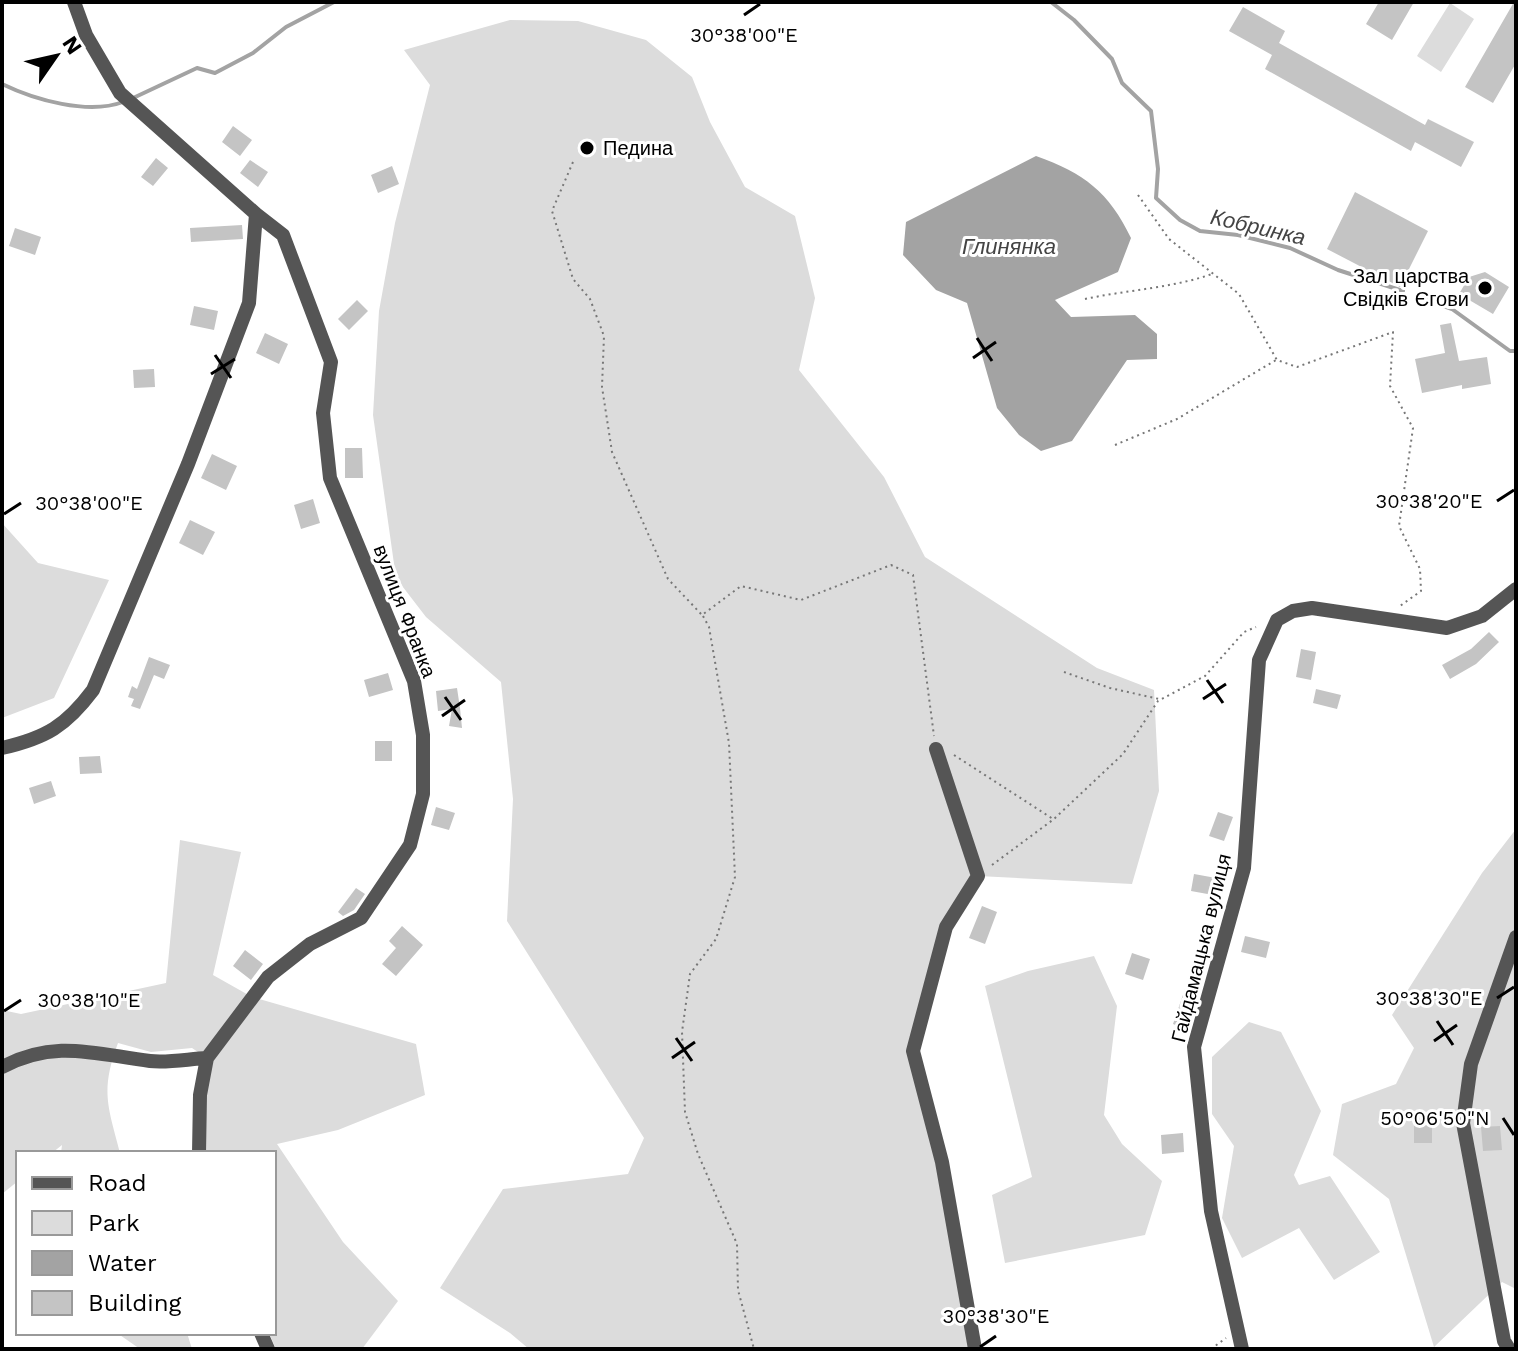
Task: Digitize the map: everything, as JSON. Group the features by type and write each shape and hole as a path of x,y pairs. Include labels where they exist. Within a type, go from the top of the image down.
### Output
{"street":[{"name":"вулиця Франка","path":"74,2 86,35 120,93 283,235 331,362 323,413 330,478 414,681 423,735 423,794 410,845 361,918 310,944 268,977 207,1058 200,1095 199,1151"},
{"path":"2,748 36,741 72,718 93,690 188,464 249,303 256,214"},
{"path":"1277,620 1293,611 1312,608 1447,628 1482,616 1516,589"},
{"name":"Гайдамацька вулиця","path":"1242,1349 1211,1211 1194,1047 1244,868 1259,660 1277,620"},
{"path":"936,749 978,876 946,927 913,1051 942,1162 975,1349"},
{"path":"1509,1349 1504,1341 1463,1123 1471,1064 1516,937"},
{"path":"2,1067 19,1058 60,1048 153,1061 207,1058"}],"path":[{"path":"573,162 552,211 573,279 590,299 604,336 602,387 612,452 668,579 702,615 709,627 729,743 735,877 716,939 690,974 682,1032 685,1112 698,1154 737,1244 738,1290 754,1349"},
{"path":"1138,195 1169,239 1239,294 1277,360 1297,367 1393,332 1390,386 1413,428 1399,526 1420,569 1421,591 1387,617"},
{"path":"1085,299 1144,286 1183,284 1213,274"},
{"path":"1115,445 1177,419 1277,360"},
{"path":"702,615 741,586 801,600 891,565 913,575 936,749"},
{"path":"978,876 1054,819 1123,754 1160,699 1205,676 1244,632 1277,620"},
{"path":"1064,672 1110,688 1160,699"},
{"path":"953,754 1054,819"},
{"path":"1211,1349 1237,1330"}],"green space":[{"path":"1450,3 1474,19 1441,72 1417,56"},
{"path":"510,20 578,21 646,40 692,77 710,122 745,187 795,216 815,298 799,370 884,477 925,557 1097,668 1154,690 1159,791 1132,884 978,876 946,927 913,1051 975,1349 529,1349 510,1333 440,1288 503,1189 628,1174 644,1138 507,921 513,799 501,682 426,617 396,578 373,415 379,311 395,223 430,85 404,50"},
{"path":"2,523 38,563 109,580 54,698 2,718"},
{"path":"1516,829 1516,1289 1502,1282 1434,1347 1389,1199 1333,1155 1342,1104 1396,1084 1414,1048 1392,1015 1482,873"},
{"path":"180,840 241,852 213,975 252,997 416,1044 425,1095 338,1130 277,1144 343,1242 398,1301 362,1349 276,1349 270,1335 276,1335 276,1151 206,1151 200,1126 207,1058 192,1048 151,1052 118,1043 109,1074 108,1098 119,1151 61,1151 62,1145 54,1151 16,1151 16,1183 2,1194 2,1010 21,1014 166,983"},
{"path":"1094,956 1117,1006 1104,1115 1122,1144 1162,1181 1145,1235 1005,1263 992,1195 1032,1177 985,986 1028,971"},
{"path":"1249,1022 1281,1032 1321,1111 1294,1175 1299,1185 1330,1176 1380,1252 1334,1280 1299,1228 1242,1258 1222,1218 1234,1146 1212,1114 1212,1057"},
{"path":"120,1335 188,1335 192,1349 140,1349"}],"water":[{"name":"Глинянка","path":"1036,156 1068,170 1093,186 1114,208 1131,238 1118,272 1055,300 1071,317 1135,315 1157,334 1157,359 1127,360 1072,441 1041,451 1019,435 997,408 967,303 936,290 903,255 906,222"}],"building":[{"path":"1379,2 1414,2 1392,40 1366,24"},
{"path":"1514,2 1516,63 1493,103 1465,87"},
{"path":"1243,7 1285,31 1279,43 1425,125 1428,119 1474,142 1461,167 1415,142 1411,151 1265,69 1272,55 1229,31"},
{"path":"233,126 252,140 240,156 222,142"},
{"path":"156,158 168,168 153,186 141,177"},
{"path":"250,160 268,172 258,187 240,173"},
{"path":"392,166 399,184 378,193 371,175"},
{"path":"1355,192 1428,231 1400,287 1327,249"},
{"path":"242,225 243,239 191,242 190,228"},
{"path":"15,228 41,237 35,255 9,246"},
{"name":"Зал царства Свідків Єгови","path":"1485,272 1509,287 1493,314 1459,294 1469,277"},
{"path":"357,300 368,311 349,330 338,319"},
{"path":"194,306 218,311 214,330 190,325"},
{"path":"1451,323 1459,361 1487,357 1491,384 1462,389 1462,385 1422,393 1415,359 1445,353 1440,325"},
{"path":"265,333 288,344 279,364 256,353"},
{"path":"154,369 155,387 134,388 133,370"},
{"path":"345,448 362,448 363,478 345,478"},
{"path":"212,454 237,466 226,490 201,478"},
{"path":"313,499 320,523 301,529 294,505"},
{"path":"190,520 215,532 203,555 179,543"},
{"path":"1489,632 1499,642 1476,664 1450,679 1442,665 1471,649"},
{"path":"1301,649 1316,652 1311,680 1296,677"},
{"path":"149,657 170,665 164,679 154,675 140,709 131,706 134,699 128,697 132,686 137,689"},
{"path":"388,673 393,690 369,697 364,680"},
{"path":"457,688 462,728 449,726 452,709 438,711 436,691"},
{"path":"1316,689 1341,695 1337,709 1313,703"},
{"path":"375,741 392,741 392,761 375,761"},
{"path":"100,756 102,773 80,774 79,757"},
{"path":"51,781 56,796 34,804 29,788"},
{"path":"436,807 455,813 449,830 431,825"},
{"path":"1218,812 1233,817 1224,841 1209,836"},
{"path":"1194,874 1216,878 1213,895 1191,891"},
{"path":"356,888 365,894 354,910 343,916 338,912"},
{"path":"982,906 997,912 985,944 969,938"},
{"path":"402,926 423,945 396,976 382,964 396,948 389,941"},
{"path":"1245,936 1270,942 1266,958 1241,952"},
{"path":"245,950 263,964 251,980 233,966"},
{"path":"1132,953 1150,959 1143,980 1125,974"},
{"path":"1185,989 1198,994 1188,1030 1173,1024"},
{"path":"1414,1121 1432,1121 1432,1143 1414,1143"},
{"path":"1500,1126 1502,1150 1483,1151 1481,1127"},
{"path":"1183,1133 1184,1152 1162,1154 1161,1135"}],"waterway":[{"name":"Кобринка","path":"131,99 197,68 215,73 253,53 286,27 334,2"},
{"name":"Кобринка","path":"1051,2 1074,20 1112,59 1122,83 1151,111 1158,169 1156,198 1180,220 1200,231 1238,235 1290,248 1338,270 1403,291"},
{"name":"Кобринка","path":"2,84 62,104 94,107 123,102"},
{"name":"Кобринка","path":"1424,299 1452,309 1510,351 1516,351"}],"place":[{"name":"Педина","path":"587,148"},
{"name":"Зал царства Свідків Єгови","path":"1485,288"}]}
